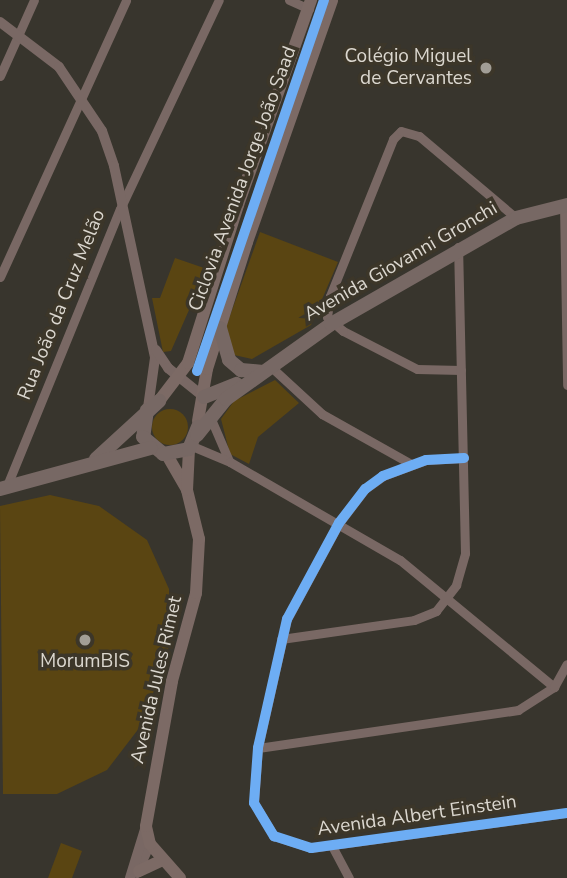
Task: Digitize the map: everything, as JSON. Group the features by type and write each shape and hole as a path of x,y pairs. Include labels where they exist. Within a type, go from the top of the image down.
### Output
{"main road":[{"name":"Avenida Jules Rimet","path":"187,490 206,374 247,242 332,0"},
{"path":"89,465 151,406 182,372 310,5"},
{"name":"Avenida Giovanni Gronchi","path":"197,434 226,399 331,324 458,247 516,218 565,205"},
{"path":"229,233 243,232 247,242"},
{"path":"220,328 229,360 241,370 267,369"},
{"name":"Avenida Giovanni Gronchi","path":"204,397 267,369"},
{"path":"182,372 198,377 206,374"},
{"path":"151,406 142,433 151,448 167,455 197,434"},
{"path":"3,488 151,448"},
{"name":"Avenida Jules Rimet","path":"146,826 172,681 197,593 199,539 187,490 167,455"},
{"path":"146,826 150,844 180,878"},
{"path":"134,876 163,860"}],"street":[{"path":"0,76 34,0"},
{"path":"0,277 126,0"},
{"name":"Rua João da Cruz Melão","path":"3,488 120,209 219,0"},
{"path":"289,0 310,5"},
{"path":"0,22 19,33 58,67 82,98 102,131 114,166 120,209 150,334 155,383 151,406"},
{"path":"461,370 417,369 331,324 327,308 334,285 393,139 401,131 419,136 516,218"},
{"path":"114,166 123,176 136,175"},
{"path":"565,205 567,385"},
{"path":"281,639 414,620 436,611 449,597 465,553 458,247"},
{"path":"150,334 162,360 182,372 204,397"},
{"path":"267,369 330,420 411,464 464,458"},
{"path":"197,434 230,462"},
{"path":"197,434 230,462 400,560 449,597 554,687"},
{"name":"Avenida Albert Einstein","path":"411,464 365,489 339,523 294,601 281,639 258,748 254,803 264,825 292,845 332,846 567,813"},
{"path":"258,748 504,713 533,703 554,687 567,664"},
{"name":"Avenida Jules Rimet","path":"134,876 146,826"},
{"path":"134,876 150,844"},
{"path":"332,846 349,878"}],"shaded area":[{"path":"260,232 338,262 311,325 252,359 234,355 226,327"},
{"path":"175,258 207,269 171,351 163,352 152,298 160,298"},
{"path":"275,380 299,403 258,437 249,464 230,454 221,419 234,401"},
{"path":"170,409 183,414 188,427 183,440 170,445 157,440 152,427 157,414"},
{"name":"MorumBIS","path":"50,495 99,506 147,540 169,589 169,646 143,723 107,770 57,794 3,794 0,506"},
{"path":"61,843 82,851 72,878 48,878"}],"cycle path":[{"name":"Ciclovia Avenida Jorge João Saad","path":"197,371 324,0"},
{"path":"464,458 426,460 383,476 365,489 339,523 287,619 258,748 254,803 274,836 311,848 567,813"}],"place":[{"name":"Colégio Miguel de Cervantes","path":"486,68"},
{"name":"MorumBIS","path":"85,640"}]}
